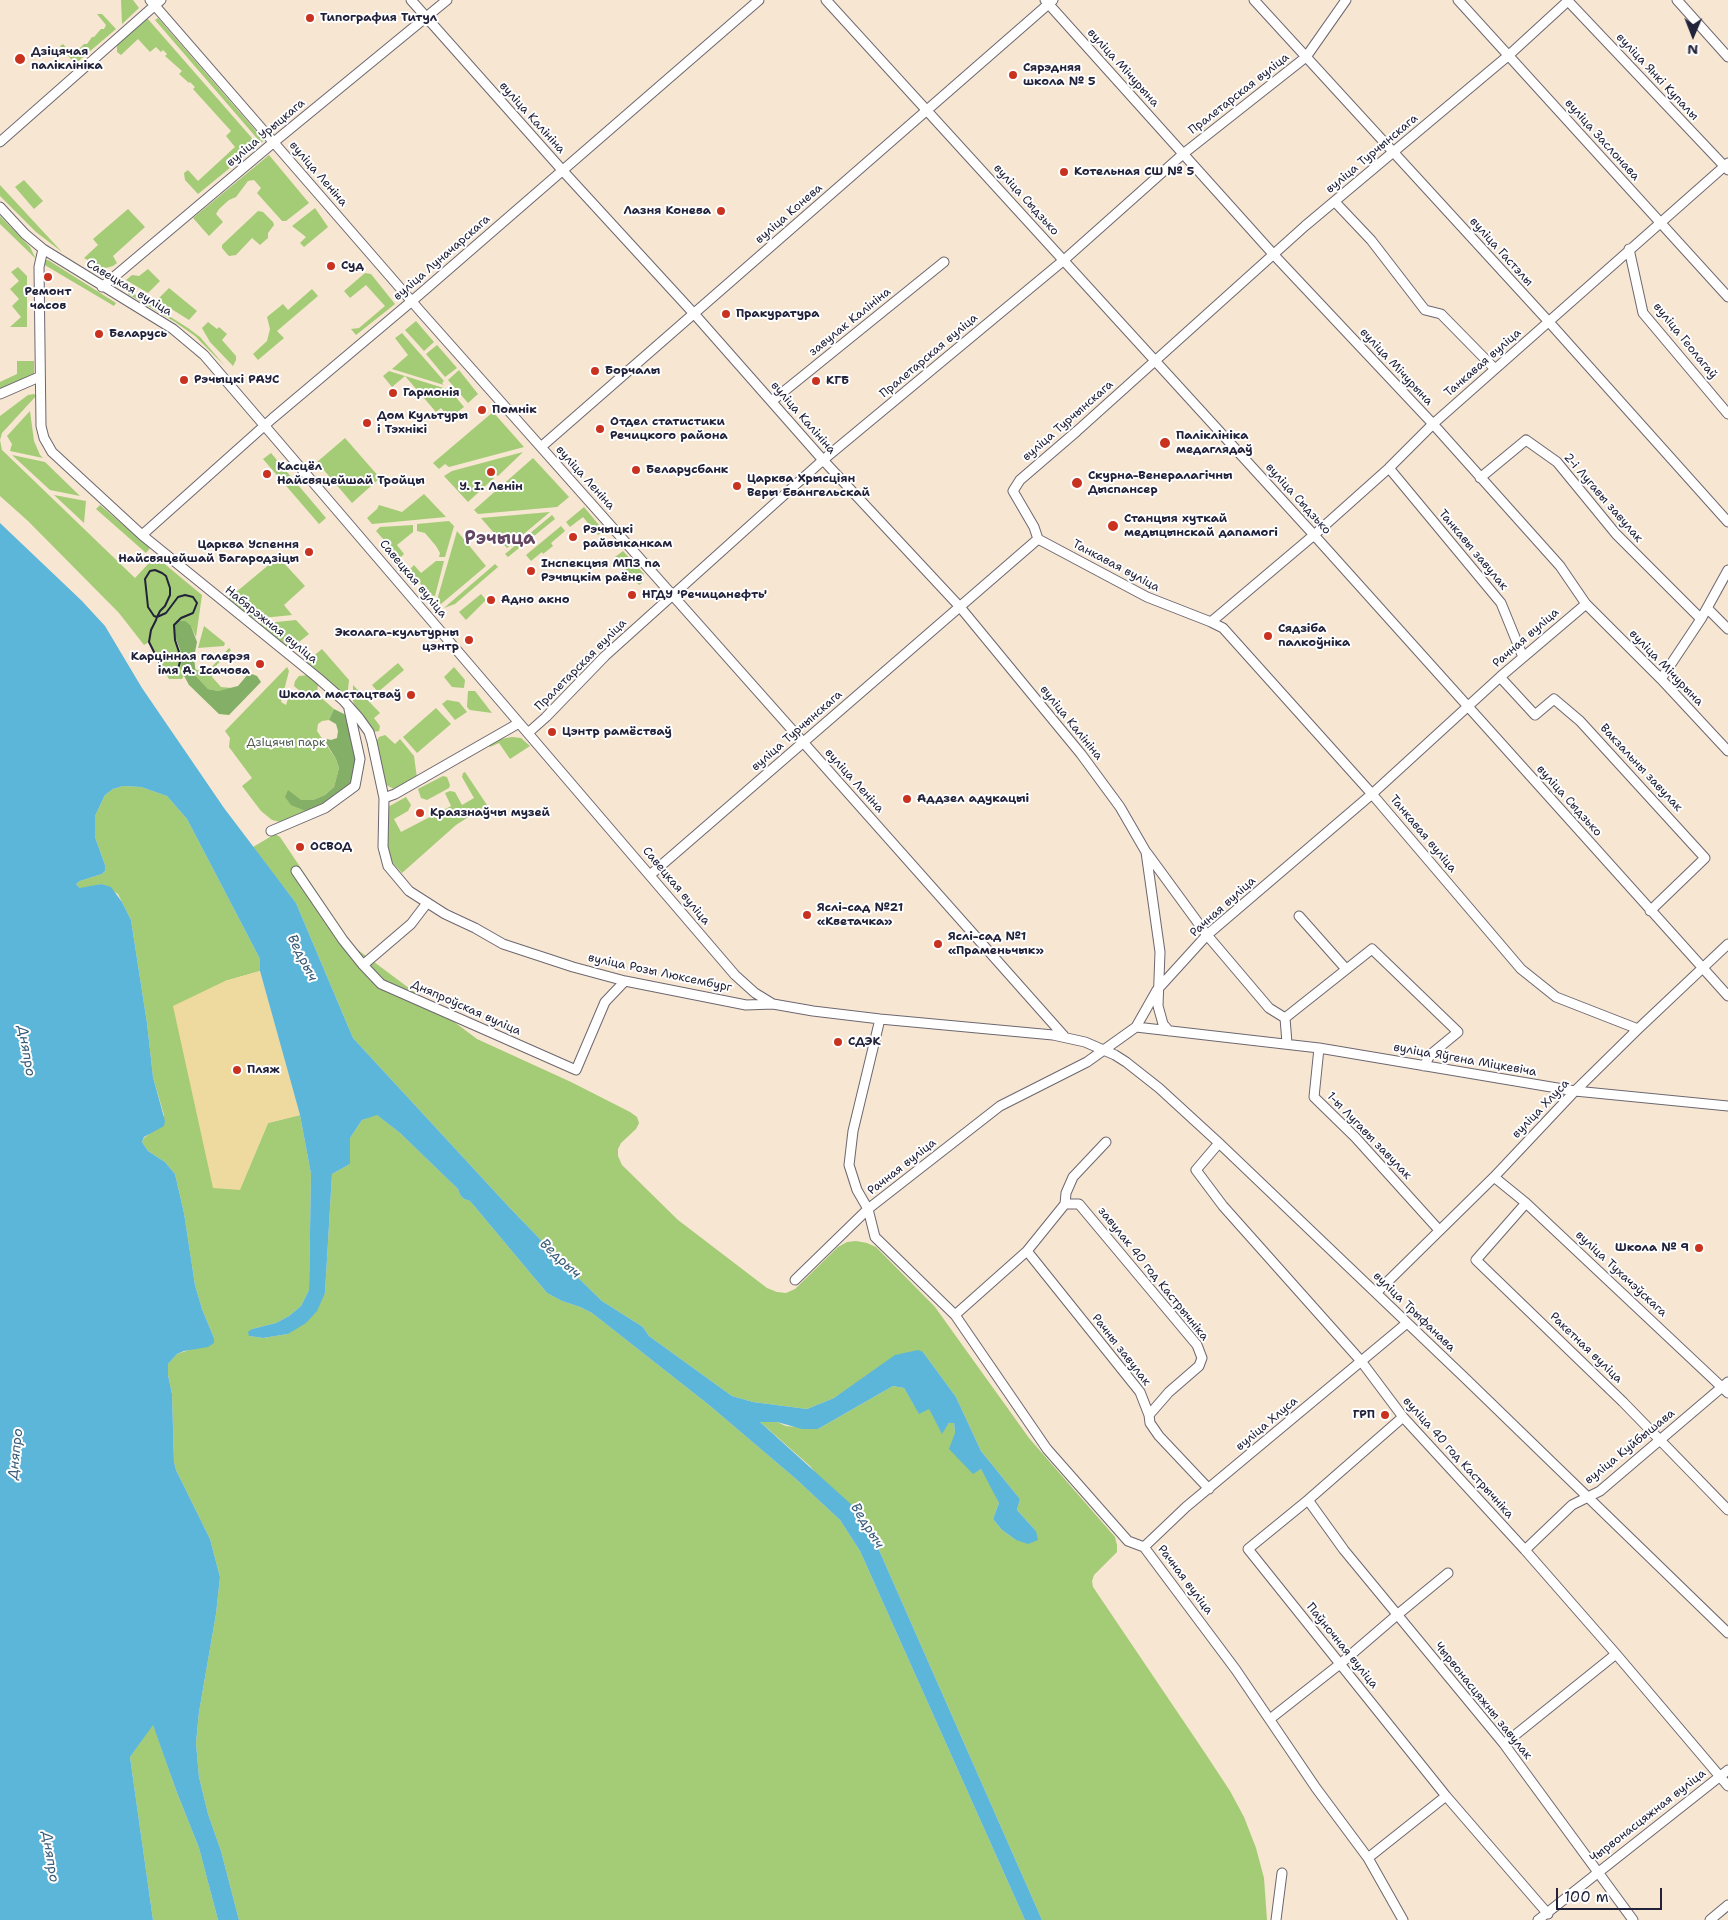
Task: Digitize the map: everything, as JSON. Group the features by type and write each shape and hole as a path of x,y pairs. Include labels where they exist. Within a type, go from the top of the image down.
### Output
{"street":[{"name":"вуліца Калініна","path":"411,0 562,171 694,314 823,460 960,607 1081,754 1120,807 1146,852 1160,952 1157,990"},
{"name":"вуліца Урыцкага","path":"102,287 447,0"},
{"name":"вуліца Луначарскага","path":"142,535 264,426 412,301 760,0"},
{"name":"вуліца Сыдзько","path":"826,0 1314,535 1728,996"},
{"name":"вуліца Гастэлы","path":"1254,0 1549,322 1728,522"},
{"name":"Пралетарская вуліца","path":"528,733 546,718 604,656 823,460 1064,260 1183,154 1306,57 1346,0"},
{"name":"вуліца Заслонава","path":"1458,0 1728,297"},
{"name":"вуліца Турчынскага","path":"650,875 1038,539 1034,527 1013,491 1020,480 1393,151 1509,55 1568,0"},
{"name":"вуліца Янкі Купалы","path":"1568,0 1727,167"},
{"path":"1677,0 1728,57"},
{"name":"вуліца Конева","path":"541,447 1049,1"},
{"name":"вуліца Мічурына","path":"1049,1 1274,255 1433,424 1560,566 1586,604 1661,679 1728,751"},
{"path":"0,142 155,2"},
{"name":"вуліца Леніна","path":"155,2 412,301 1064,1037"},
{"name":"Танкавая вуліца","path":"1211,622 1314,535 1389,468 1433,424 1629,249 1727,167"},
{"path":"1335,202 1371,240 1425,310 1441,314 1495,369"},
{"name":"Савецкая вуліца","path":"0,207 25,234 43,249 172,329 204,354 735,975 755,993 773,1004"},
{"name":"Набярэжная вуліца","path":"43,249 39,267 41,426 44,438 52,452 142,535 318,678 349,707 369,732 372,742 384,798 383,847 388,866 409,891 445,914"},
{"name":"вуліца Геолагаў","path":"1629,249 1643,313 1728,414"},
{"name":"завулак Калініна","path":"772,401 944,262"},
{"path":"0,394 39,377"},
{"name":"2-і Лугавы завулак","path":"1480,478 1526,440 1556,462 1616,534 1701,619"},
{"name":"Танкавы завулак","path":"1389,468 1502,603 1523,657"},
{"name":"Танкавая вуліца","path":"1038,539 1147,597 1223,628 1372,794 1521,969 1556,997 1638,1029"},
{"path":"1661,679 1701,619 1728,570"},
{"name":"Рачная вуліца","path":"795,1280 868,1209 1000,1106 1087,1062 1136,1027 1157,990 1207,935 1372,794 1500,677 1586,604"},
{"path":"1707,608 1728,629"},
{"name":"Вакзальны завулак","path":"1500,677 1535,715 1554,699 1580,721 1705,858 1650,911"},
{"path":"271,831 325,808 355,786 360,759 349,707"},
{"path":"384,798 395,794 519,723"},
{"path":"1146,852 1207,935 1269,1008 1285,1018"},
{"name":"Дняпроўская вуліца","path":"296,870 343,940 381,984 576,1070 605,1002 625,980"},
{"path":"363,965 411,924 427,903"},
{"name":"вуліца Розы Люксембург","path":"445,914 503,944 573,967 625,980 746,1005 773,1004 813,1011 1064,1037"},
{"path":"1299,916 1346,969"},
{"name":"вуліца Хлуса","path":"1376,1293 1494,1176 1575,1091 1728,944"},
{"path":"1285,1018 1372,949 1458,1032 1430,1055 1424,1066"},
{"path":"1157,990 1158,1006 1163,1024 1169,1031"},
{"path":"868,1209 857,1190 848,1165 853,1131 880,1018"},
{"path":"1285,1018 1287,1044"},
{"name":"вуліца Яўгена Міцкевіча","path":"1136,1027 1319,1048 1575,1091 1728,1106"},
{"name":"вуліца Трыфанава","path":"1064,1037 1085,1042 1126,1062 1219,1143 1728,1633"},
{"name":"1-ы Лугавы завулак","path":"1319,1048 1314,1097 1355,1137 1439,1230"},
{"path":"954,1316 1027,1251 1065,1204 1066,1193 1073,1177 1106,1142"},
{"name":"вуліца 40 год Кастрычніка","path":"1219,1143 1196,1170 1222,1206 1361,1361 1403,1417 1525,1550 1728,1786"},
{"name":"вуліца Тухачэўскага","path":"1494,1176 1526,1203 1726,1387"},
{"name":"Ракетная вуліца","path":"1526,1203 1476,1260 1623,1402 1728,1510"},
{"name":"завулак 40 год Кастрычніка","path":"1065,1204 1079,1204 1197,1345 1202,1358 1199,1366 1169,1392 1149,1415"},
{"name":"Рачная вуліца","path":"868,1209 875,1237 954,1316 1047,1449 1128,1541 1144,1547 1236,1670 1316,1788 1368,1858 1403,1920"},
{"name":"Рачны завулак","path":"1027,1251 1140,1392 1149,1415 1150,1423 1158,1436 1208,1489"},
{"name":"вуліца Хлуса","path":"1144,1547 1208,1489 1407,1322"},
{"name":"вуліца Куйбышава","path":"1525,1550 1572,1505 1600,1491 1659,1440 1726,1387"},
{"name":"Паўночная вуліца","path":"1403,1417 1308,1500 1248,1548 1446,1796 1548,1914"},
{"name":"Чырвонасцяжны завулак","path":"1308,1500 1344,1550 1504,1744 1634,1920"},
{"path":"1270,1719 1340,1664 1448,1573"},
{"path":"1504,1744 1616,1654"},
{"name":"Чырвонасцяжная вуліца","path":"1538,1920 1728,1770"},
{"path":"1368,1858 1446,1796"},
{"path":"1276,1920 1282,1873"},
{"path":"1710,1920 1728,1905"}],"green space":[{"path":"121,0 133,0 139,8 122,24"},
{"path":"97,14 102,14 116,29 75,64 60,46 63,44 72,55 79,52 79,49 84,44 87,44 106,25"},
{"path":"147,18 258,145 198,194 185,180 184,173 188,170 198,181 235,147 226,136 231,131 193,89 195,87 179,74 182,71 165,56 167,54 163,50 161,52 156,47 150,52 138,39 121,55 117,52 117,44"},
{"path":"158,18 264,140 261,143 155,20"},
{"path":"269,155 309,203 286,221 282,221 257,193 261,188 254,180 248,181 236,197 229,200 219,209 216,214 223,222 209,236 193,218"},
{"path":"24,180 43,201 34,209 15,187"},
{"path":"0,185 62,252 36,232 0,196"},
{"path":"315,208 328,227 304,247 300,243 306,237 292,226"},
{"path":"128,209 145,227 113,256 117,263 106,268 84,258 98,245 93,239"},
{"path":"258,211 263,212 273,222 274,225 268,233 268,238 260,245 252,238 236,255 229,256 222,248 222,245"},
{"path":"0,216 30,247 36,259 0,224"},
{"path":"44,260 48,260 116,303 114,306 43,264"},
{"path":"18,267 27,276 27,327 10,327 21,317 12,306 19,299 10,289 19,281 11,272"},
{"path":"148,269 160,281 148,293 126,280 132,275 139,276"},
{"path":"365,273 371,274 395,304 356,335 351,329 359,328 385,306 366,285 350,298 344,291"},
{"path":"169,288 197,311 189,320 157,300"},
{"path":"312,289 318,296 277,331 284,338 258,360 253,354 267,341 270,329 267,317 283,304 288,310"},
{"path":"128,290 200,337 225,366 195,336 128,294"},
{"path":"416,321 434,342 424,351 405,330"},
{"path":"208,322 217,329 219,327 227,334 222,340 236,356 233,366 210,342 202,328"},
{"path":"402,333 444,381 442,383 444,385 392,369 408,355 395,338"},
{"path":"437,345 457,368 445,377 426,354"},
{"path":"17,361 34,361 34,375 0,390 0,382 17,374"},
{"path":"459,370 478,394 468,403 448,380"},
{"path":"389,371 405,376 392,387 383,376"},
{"path":"405,376 450,390 464,407 450,418 441,408 436,412"},
{"path":"34,394 36,396 2,433 0,440 0,416 28,395"},
{"path":"30,411 34,441 43,458 10,451 12,444 7,436"},
{"path":"493,412 524,447 449,467 445,464 439,469 433,463"},
{"path":"345,438 380,478 352,503 317,462"},
{"path":"0,440 2,450 135,578 149,563 161,561 202,595 196,637 191,626 175,640 181,652 184,675 182,679 169,679 153,653 154,651 149,642 144,645 119,613 28,521 0,496"},
{"path":"523,452 498,476 491,470 488,473 494,478 468,502 444,476 452,471"},
{"path":"271,453 326,518 319,524 263,459"},
{"path":"12,455 45,462 80,496 50,490"},
{"path":"533,458 569,497 557,507 478,514 474,510"},
{"path":"424,494 446,517 372,524 367,518 379,505 402,512"},
{"path":"54,495 86,501 84,523"},
{"path":"100,505 150,548 146,553 96,509"},
{"path":"584,507 604,531 598,535 583,517 570,527 566,522"},
{"path":"550,512 507,548 481,518"},
{"path":"552,515 555,519 508,557 505,554"},
{"path":"449,521 454,526 445,557 439,557 440,553 436,546 425,533 417,531 417,524"},
{"path":"413,525 413,532 397,545 404,554 400,558 376,531 380,527"},
{"path":"561,526 565,531 551,543 553,546 531,561 526,555"},
{"path":"457,531 486,566 441,604 437,600"},
{"path":"623,551 644,574 643,582 639,585 615,557"},
{"path":"281,560 305,586 284,605 292,615 252,619 229,602 229,598 271,563"},
{"path":"436,561 444,561 435,596 430,595 409,570 414,565 421,573"},
{"path":"495,564 498,567 455,604 444,608"},
{"path":"481,594 486,600 466,620 459,612"},
{"path":"296,620 309,634 289,650 257,624"},
{"path":"178,621 185,621 191,626 197,642 194,657 196,676 208,689 218,691 238,686 249,673 257,676 261,682 229,715 219,714 189,685 182,672 181,652 174,634 174,625"},
{"path":"204,626 225,643 224,646 198,648"},
{"path":"229,648 231,650 213,669 212,677 221,687 232,688 218,691 208,689 196,676 195,669 202,672 209,670"},
{"path":"322,649 349,680 347,698 305,663"},
{"path":"398,663 404,670 378,692 372,685"},
{"name":"Дзіцячы парк","path":"287,667 289,671 281,702 286,705 290,692 297,697 300,691 294,686 295,681 299,676 308,675 318,684 317,694 334,709 329,720 318,724 317,731 336,759 339,768 334,787 325,795 313,800 301,800 308,812 280,822 272,820 261,811 242,786 252,778 229,747 230,738 225,731"},
{"path":"454,667 465,680 464,688 452,687 444,677"},
{"path":"353,685 380,713 374,718 380,726 379,731 373,732 355,707"},
{"path":"468,691 475,691 492,713 470,710 467,707"},
{"path":"447,700 459,702 467,712 455,720 442,704"},
{"path":"436,708 451,724 417,753 403,737"},
{"path":"334,709 346,715 358,756 354,785 341,796 308,812 291,805 285,797 288,790 301,800 313,800 325,795 334,787 339,768 336,759 323,738 331,740 337,738 336,724 329,720"},
{"path":"385,735 395,744 400,739 414,756 417,778 394,789 386,785 380,767 376,742 379,737"},
{"path":"521,738 530,746 510,759 499,743 490,747 488,744 501,739"},
{"path":"465,772 487,805 456,825 402,873 390,860 386,848 386,808 406,797 411,805 408,811 394,819 401,832 451,806 445,793 455,792 462,805 474,798 462,777"},
{"path":"443,776 447,777 450,785 449,788 427,800 421,798 418,789"},
{"path":"123,786 141,787 167,796 187,819 260,959 260,971 225,981 240,1189 268,1123 300,1115 311,1174 309,1290 301,1306 289,1316 276,1323 252,1329 249,1336 263,1338 288,1334 325,1293 332,1174 350,1164 350,1138 362,1120 376,1114 400,1133 458,1189 464,1199 470,1201 547,1293 592,1313 709,1405 796,1479 840,1520 860,1551 1025,1920 239,1920 199,1777 196,1743 220,1577 210,1539 176,1470 174,1462 172,1394 168,1375 168,1364 177,1354 195,1348 214,1338 202,1309 195,1285 184,1213 175,1174 165,1162 148,1151 142,1142 164,1115 153,1077 147,1023 131,920 118,894 101,884 80,888 76,884 102,874 105,871 105,865 95,837 95,816 105,795 113,789"},
{"path":"275,834 280,837 354,947 477,1039 571,1082 637,1117 639,1123 636,1129 621,1143 618,1149 618,1156 622,1165 678,1220 767,1288 786,1293 795,1289 838,1247 847,1242 856,1241 876,1247 935,1307 1029,1438 1115,1537 1117,1552 1094,1575 1093,1587 1230,1791 1244,1817 1256,1848 1264,1878 1267,1920 1042,1920 879,1550 810,1466 759,1421 818,1429 893,1386 904,1388 914,1405 929,1408 942,1433 949,1423 954,1423 955,1433 973,1473 981,1469 999,1503 993,1519 1002,1530 1016,1540 1036,1531 1017,1510 1020,1499 981,1451 956,1397 923,1352 857,1383 834,1398 807,1409 753,1402 732,1396 649,1336 643,1327 602,1301 509,1207 353,1038 296,903 253,847"},
{"path":"153,1724 199,1848 218,1920 153,1920 130,1757"}],"sand":[{"name":"Пляж","path":"260,971 300,1115 268,1123 240,1190 213,1188 173,1006 225,981"}],"water":[{"path":"0,523 82,601 105,626 142,688 224,808 296,903 353,1038 509,1207 602,1301 643,1327 649,1336 732,1396 753,1402 807,1409 834,1398 895,1355 918,1350 923,1352 956,1397 981,1451 1020,1499 1017,1510 1036,1531 1038,1540 1028,1544 1016,1540 1002,1530 993,1519 999,1503 981,1469 973,1474 949,1449 955,1433 954,1423 949,1423 942,1434 929,1409 919,1414 904,1388 893,1386 818,1429 802,1429 777,1422 760,1422 853,1506 879,1550 1042,1920 1025,1920 860,1551 840,1520 796,1479 709,1405 592,1313 547,1293 470,1201 464,1199 458,1189 400,1133 377,1115 362,1120 350,1138 350,1164 332,1174 325,1293 317,1311 306,1323 288,1334 263,1338 249,1336 248,1332 252,1329 276,1323 289,1316 301,1306 309,1290 311,1174 300,1115 260,971 260,959 187,819 167,796 141,787 123,786 113,789 105,795 95,816 95,837 105,865 105,871 102,874 76,884 80,888 101,884 111,887 122,902 131,920 147,1023 153,1077 165,1121 164,1126 144,1137 142,1142 148,1151 165,1162 175,1174 184,1213 195,1285 202,1309 214,1338 214,1343 208,1347 177,1354 168,1364 168,1375 172,1394 174,1462 176,1470 210,1539 220,1577 196,1743 199,1777 239,1920 218,1920 199,1848 153,1725 130,1757 153,1920 0,1920"}],"railway":[{"path":"154,616 148,607 145,579 150,571 155,570 166,576 170,595 165,606 160,611 157,617 156,620 151,630 149,642 161,666 166,671 173,671 178,669 181,658 175,640 174,625 181,618 193,613 197,603 193,597 185,595 178,597 166,613 157,617 154,616"}],"place":[{"name":"Типография Титул","path":"310,18"},
{"name":"Дзіцячая паліклініка","path":"20,59"},
{"name":"Сярэдняя школа № 5","path":"1013,75"},
{"name":"Котельная СШ № 5","path":"1064,172"},
{"name":"Лазня Конева","path":"721,211"},
{"name":"Суд","path":"331,266"},
{"name":"Ремонт часов","path":"48,277"},
{"name":"Пракуратура","path":"726,314"},
{"name":"Беларусь","path":"99,334"},
{"name":"Борчалы","path":"595,371"},
{"name":"Рэчыцкі РАУС","path":"184,380"},
{"name":"КГБ","path":"816,381"},
{"name":"Гармонія","path":"393,393"},
{"name":"Помнік","path":"482,410"},
{"name":"Дом Культуры і Тэхнікі","path":"367,423"},
{"name":"Отдел статистики Речицкого района","path":"600,429"},
{"name":"Паліклініка медаглядаў","path":"1165,443"},
{"name":"Беларусбанк","path":"636,470"},
{"name":"У. І. Ленін","path":"491,472"},
{"name":"Касцёл Найсвяцейшай Тройцы","path":"267,474"},
{"name":"Скурна-Венералагічны Дыспансер","path":"1077,483"},
{"name":"Царква Хрысціян Веры Евангельскай","path":"737,486"},
{"name":"Станцыя хуткай медыцынскай дапамогі","path":"1113,526"},
{"name":"Рэчыцкі райвыканкам","path":"573,537"},
{"name":"Царква Успення Найсвяцейшай Багародзіцы","path":"309,552"},
{"name":"Інспекцыя МПЗ па Рэчыцкім раёне","path":"531,571"},
{"name":"НГДУ 'Речицанефть'","path":"632,595"},
{"name":"Адно акно","path":"491,600"},
{"name":"Сядзіба палкоўніка","path":"1268,636"},
{"name":"Эколага-культурны цэнтр","path":"469,640"},
{"name":"Карцінная галерэя імя А. Ісачова","path":"260,664"},
{"name":"Школа мастацтваў","path":"411,695"},
{"name":"Цэнтр рамёстваў","path":"552,732"},
{"name":"Аддзел адукацыі","path":"907,799"},
{"name":"Краязнаўчы музей","path":"420,813"},
{"name":"ОСВОД","path":"300,847"},
{"name":"Яслі-сад №21 «Кветачка»","path":"807,915"},
{"name":"Яслі-сад №1 «Праменьчык»","path":"938,944"},
{"name":"СДЭК","path":"838,1042"},
{"name":"Пляж","path":"237,1070"},
{"name":"Школа № 9","path":"1699,1248"},
{"name":"ГРП","path":"1385,1415"}],"district":[{"name":"Рэчыца","path":"500,539"}],"water label":[{"name":"Ведрыч","path":"302,958"},
{"name":"Дняпро","path":"26,1051"},
{"name":"Ведрыч","path":"560,1259"},
{"name":"Дняпро","path":"16,1454"},
{"name":"Ведрыч","path":"867,1526"},
{"name":"Дняпро","path":"50,1857"}]}
